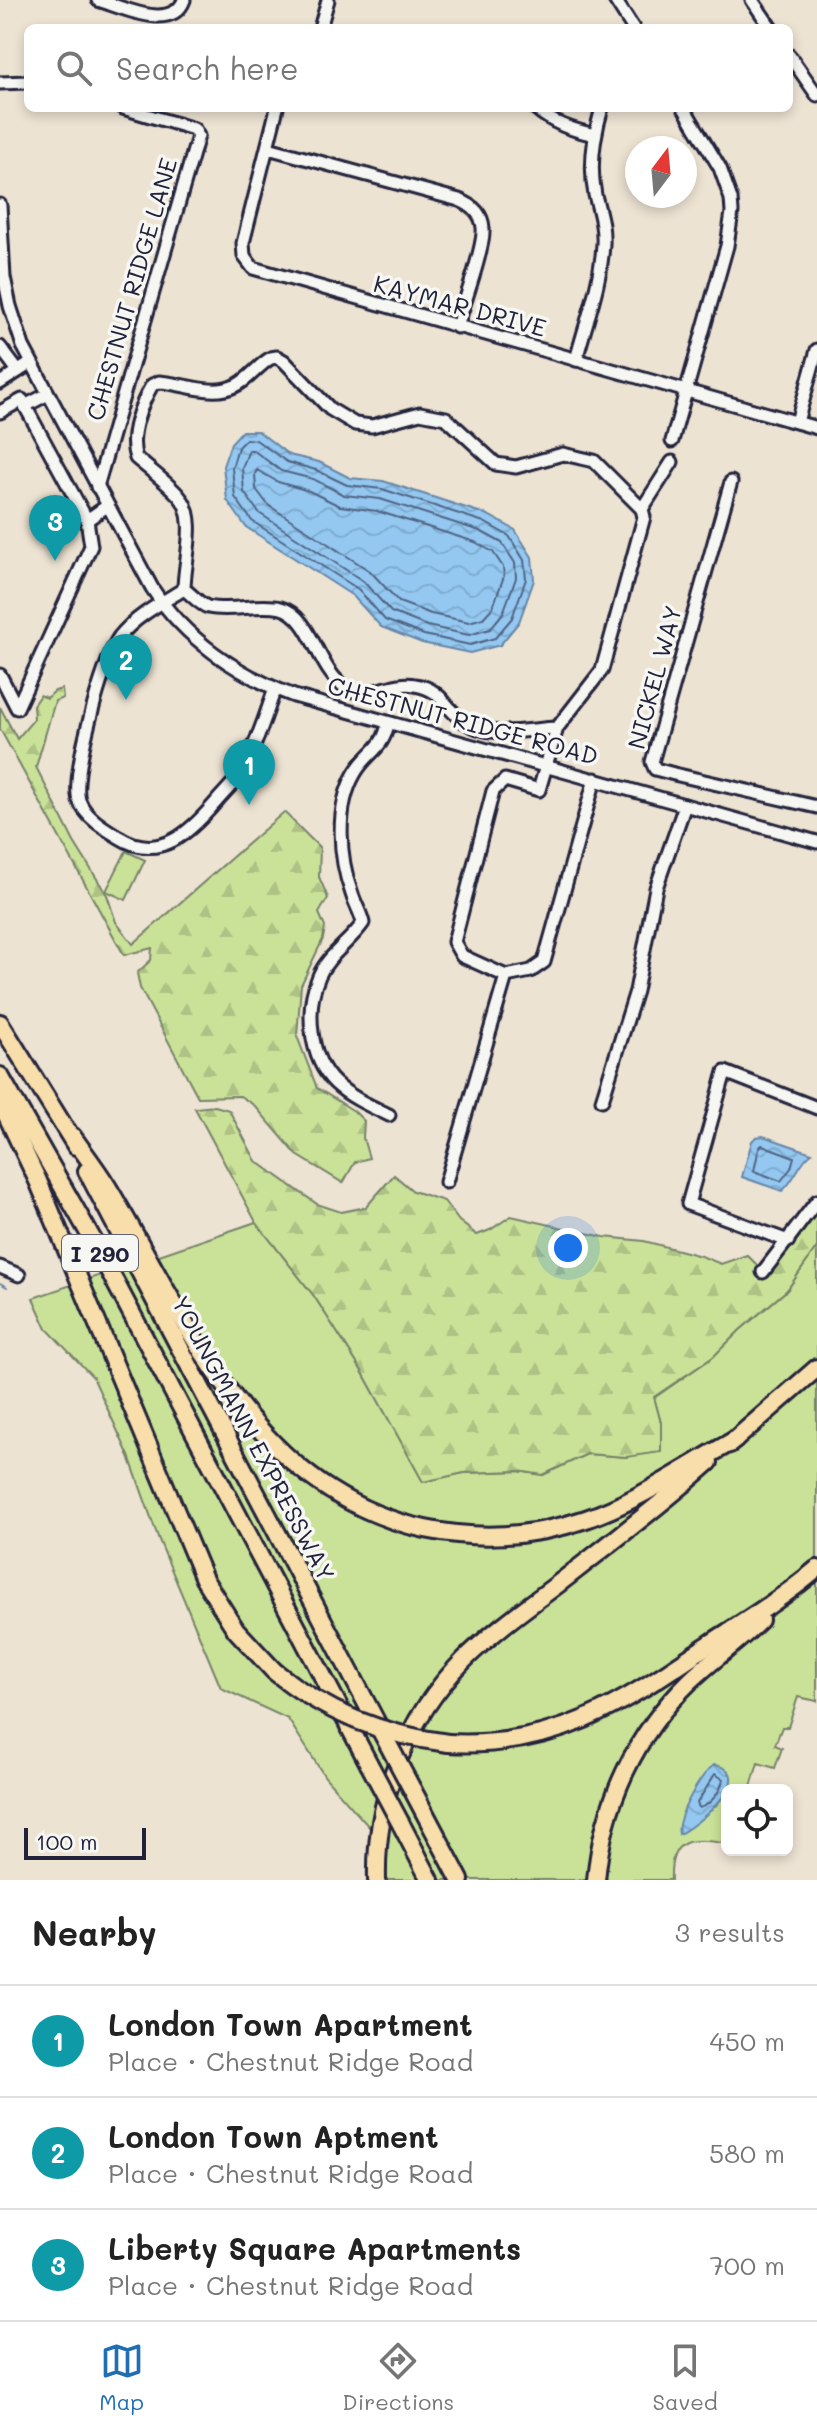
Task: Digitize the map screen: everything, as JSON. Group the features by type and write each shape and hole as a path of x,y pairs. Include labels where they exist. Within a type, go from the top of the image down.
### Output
{"highway":[{"name":"YOUNGMANN EXPRESSWAY","path":"0,1023 72,1136 98,1194 460,1880"},
{"name":"YOUNGMANN EXPRESSWAY","path":"0,1076 87,1228 430,1880"},
{"path":"0,1101 38,1181 204,1579 236,1630 274,1671 313,1700 354,1721 397,1735 448,1743 511,1741 541,1735 583,1721 649,1685 789,1592"},
{"path":"72,1136 109,1189 167,1292 244,1411 273,1446 295,1465 319,1484 357,1506 399,1522 443,1532 487,1535 532,1532 604,1512 644,1493 735,1440"},
{"path":"377,1880 381,1821 392,1778 416,1723 444,1682 500,1628 679,1489 817,1368"},
{"path":"596,1880 609,1811 626,1768 647,1731 684,1687 817,1569"}],"street":[{"path":"98,0 165,17 177,12 184,0"},
{"path":"321,24 328,0"},
{"path":"615,0 630,24"},
{"path":"752,0 768,24"},
{"path":"793,61 817,95"},
{"path":"0,83 24,82"},
{"name":"CHESTNUT RIDGE LANE","path":"97,487 198,136 194,129 137,112"},
{"name":"KAYMAR DRIVE","path":"276,112 243,243 244,256 253,268 817,428"},
{"path":"540,112 571,130 595,135"},
{"path":"576,360 599,276 603,245 601,217 592,179 595,135 601,112"},
{"path":"672,441 727,246 732,212 731,199 720,168 686,112"},
{"path":"268,148 459,200 473,207 481,220 483,236 457,327"},
{"name":"CHESTNUT RIDGE ROAD","path":"0,205 1,240 10,306 31,363 162,603 217,656 275,689 817,842"},
{"path":"0,347 18,371"},
{"path":"797,422 817,350"},
{"path":"184,589 185,552 190,530 188,511 181,497 136,458 134,452 134,437 144,401 152,385 159,382 227,389 238,385 271,358 277,357 330,409 355,424 372,426 420,413 446,418 496,464 516,467 563,454 594,461 642,509 644,517 602,670 557,728 539,790 505,780 493,791 454,942 462,956 506,976 531,971 544,962 595,779"},
{"path":"0,383 31,363"},
{"path":"25,406 48,394"},
{"path":"0,412 22,400 87,520 91,546 17,708 0,675"},
{"path":"642,509 672,462"},
{"name":"NICKEL WAY","path":"731,482 652,762 655,769 817,807"},
{"path":"87,520 107,506"},
{"path":"184,589 122,634 105,666 78,771 79,800 96,823 126,842 155,846 177,841 196,825 242,772 275,689"},
{"path":"184,589 206,607 283,608 299,620 333,677 345,688 373,693 402,684 416,685 434,691 460,719 473,726 520,733 557,728"},
{"path":"388,723 381,745 367,756 354,775 342,822 343,857 352,895 363,923 319,975 311,1005 312,1029 320,1062 334,1082 360,1101 389,1115"},
{"path":"602,1100 636,991 656,888 685,805"},
{"path":"446,1182 506,976"},
{"path":"788,1241 688,1204 725,1072 817,1108"},
{"path":"763,1272 817,1201"},
{"path":"0,1267 19,1275"}],"green space":[{"path":"62,689 63,698 55,701 36,767 74,842 107,895 116,922 133,944 284,812 320,848 319,877 328,898 319,913 325,927 323,939 301,985 297,1036 317,1088 354,1111 364,1121 363,1138 369,1158 355,1162 343,1183 297,1155 255,1106 240,1096 198,1097 140,988 137,973 151,960 152,948 124,955 0,729 0,707 17,739 34,719 33,705 40,695 47,698"},
{"path":"126,851 145,860 126,900 106,891"},
{"path":"215,1106 229,1110 256,1161 317,1204 341,1212 366,1207 394,1175 413,1191 444,1201 459,1221 477,1235 511,1216 604,1237 644,1241 721,1264 747,1255 763,1271 817,1201 817,1247 787,1290 713,1357 654,1397 661,1423 661,1452 626,1457 587,1454 543,1475 518,1471 464,1473 423,1482 362,1371 314,1296 256,1222 195,1108"},
{"path":"256,1222 314,1296 362,1371 423,1481 464,1473 518,1471 543,1475 587,1454 626,1457 661,1423 654,1398 713,1357 787,1290 817,1247 817,1701 798,1697 788,1727 782,1727 775,1745 782,1748 775,1768 758,1763 752,1784 721,1784 721,1843 685,1843 674,1855 671,1880 377,1880 378,1837 325,1777 288,1719 221,1688 159,1540 129,1456 93,1377 47,1329 33,1298"}],"water":[{"path":"242,431 258,431 289,455 319,462 350,478 383,481 488,515 515,530 532,557 534,580 519,622 500,645 470,653 422,643 381,627 353,596 246,527 227,500 223,466 231,443"},
{"path":"763,1136 812,1153 782,1191 742,1177 752,1141"},
{"path":"714,1765 727,1770 730,1784 721,1784 721,1800 679,1834 681,1818 690,1798"}],"waterway":[{"path":"0,1283 7,1287"}],"place":[{"name":"Liberty Square Apartments","path":"55,561"},
{"name":"London Town Aptment","path":"126,700"},
{"name":"London Town Apartment","path":"249,805"}]}
